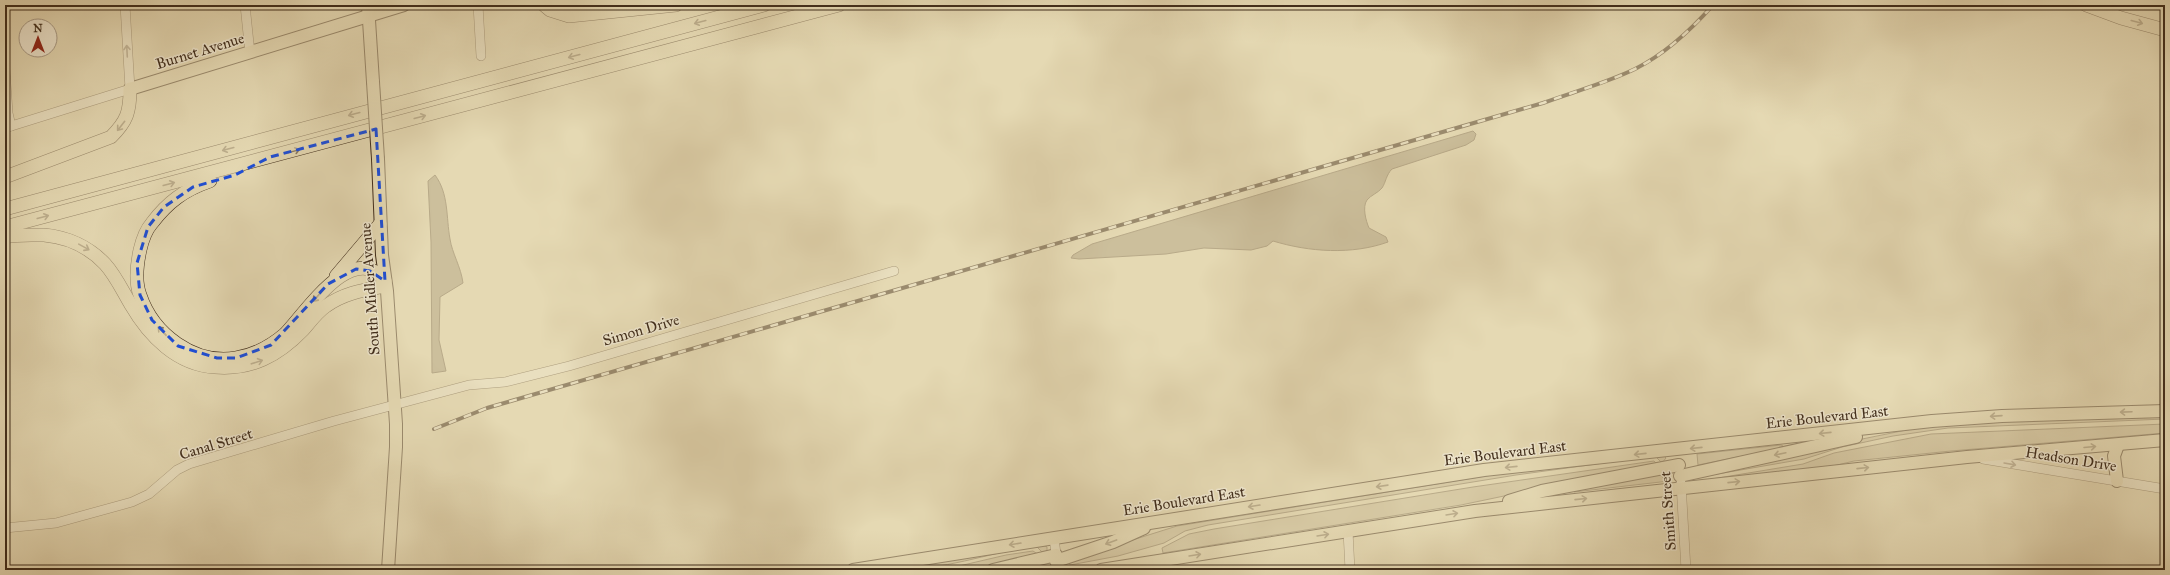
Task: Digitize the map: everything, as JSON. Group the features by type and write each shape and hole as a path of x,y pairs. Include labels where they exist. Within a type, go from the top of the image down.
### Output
{"highway":[{"path":"544,5 550,10 569,16 676,5"},
{"path":"5,209 764,5"},
{"path":"5,227 839,5"},
{"path":"2086,5 2121,18 2165,30"},
{"path":"5,177 111,137 122,126 128,116 130,90"},
{"path":"270,157 235,174 193,187 177,196 164,207 148,227 142,242 137,263 140,295 152,320 164,334 178,346 200,355 217,358 236,358 254,353 271,345 285,333 380,224"},
{"path":"5,237 32,235 55,236 80,244 94,253 106,265 132,307 156,340 176,355 192,362 214,367 239,367 271,357 284,348 324,307 338,298 354,291 385,284 381,276 370,271 356,269 328,284"}],"main road":[{"name":"Burnet Avenue","path":"130,90 250,53 368,11 404,5"},
{"name":"South Midler Avenue","path":"368,11 378,159 380,224 395,405 396,447 388,570"},
{"name":"Erie Boulevard East","path":"854,570 1484,470 1913,424 2002,416 2165,411"},
{"path":"1101,570 1475,511 1680,476 1913,424"},
{"path":"1475,511 1542,491 1680,476 1972,457 2165,440"},
{"path":"2117,481 2114,456 2118,445"},
{"path":"993,570 1057,562 1113,542 1160,521"}],"street":[{"path":"125,5 130,90"},
{"path":"245,5 250,53"},
{"path":"478,5 481,56"},
{"path":"5,69 8,127"},
{"name":"Burnet Avenue","path":"8,127 130,90"},
{"name":"Simon Drive","path":"395,405 469,385 505,382 569,366 894,271"},
{"name":"Canal Street","path":"5,528 56,523 132,502 149,494 178,470 189,464 395,405"},
{"name":"Smith Street","path":"1679,450 1686,570"},
{"name":"Headson Drive","path":"1972,457 2165,489"},
{"path":"1348,531 1350,570"},
{"path":"1054,538 1057,562"}],"highlighted area":[{"path":"376,129 385,281 370,271 356,269 328,284 271,345 236,358 217,358 178,346 152,320 140,295 137,263 148,227 164,207 193,187 235,175 270,157"}],"shaded area":[{"path":"1473,131 1476,134 1474,140 1466,145 1392,169 1388,174 1382,188 1367,200 1365,210 1369,228 1386,237 1388,242 1360,249 1316,250 1273,241 1267,246 1251,250 1204,248 1166,254 1079,259 1071,258 1073,255 1092,244"},
{"path":"435,175 443,190 451,244 463,283 440,297 439,340 446,371 432,373 431,242 428,181"},
{"path":"2165,413 2165,419 1948,428 1893,436 1842,447 1804,459 1700,477 1700,472 1931,425"},
{"path":"2165,424 2165,433 1951,451 1854,461 1820,469 1712,479 1803,464 1834,453 1931,434"},
{"path":"1783,446 1782,448 1698,465 1697,454"},
{"path":"1662,454 1666,458 1662,463 1655,456 1516,475 1208,525 1185,531 1164,543 1118,556 1070,565 1069,560 1177,526 1554,465"},
{"path":"1654,461 1657,464 1461,505 1163,553 1162,548 1189,534 1214,529 1473,487"},
{"path":"1660,474 1664,479 1669,481 1574,492 1573,490"},
{"path":"1039,543 1047,547 1047,553 1043,553 1037,547 1032,546 948,565 897,570"},
{"path":"1033,551 1039,555 976,570 942,570 1006,555"}],"railway":[{"path":"434,429 487,408 1543,103 1613,79 1646,63 1677,41 1713,5"}]}
